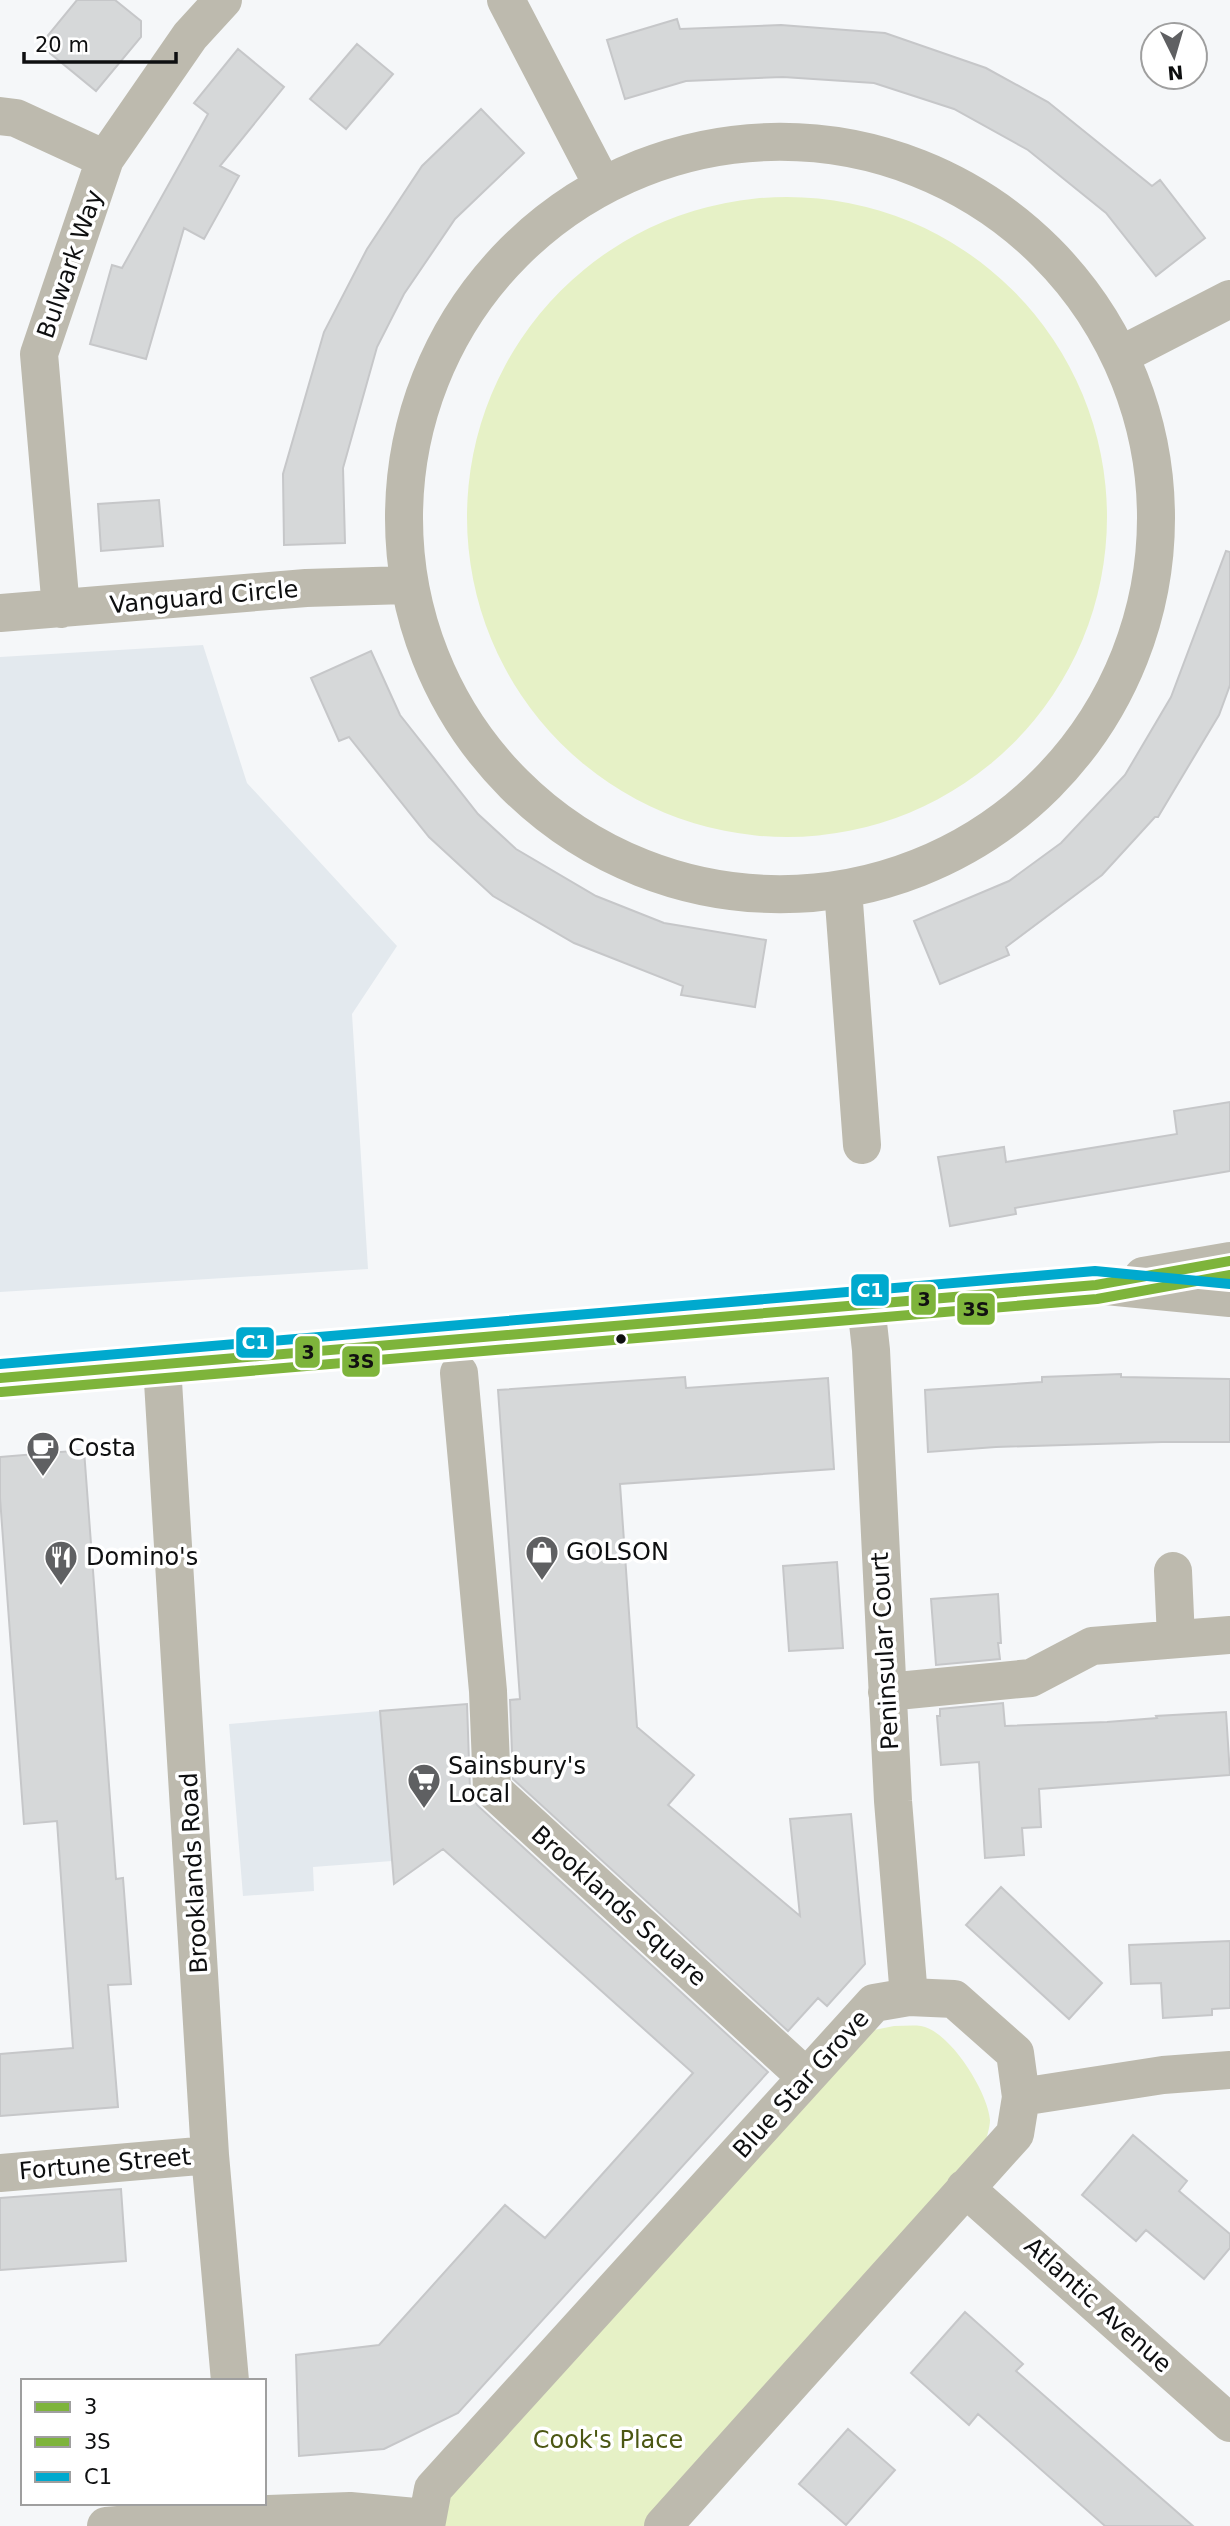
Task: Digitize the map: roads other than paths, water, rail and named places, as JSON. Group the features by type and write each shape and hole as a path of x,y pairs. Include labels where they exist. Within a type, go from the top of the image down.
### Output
{"street":[{"name":"Bulwark Way","path":"61,608 39,354 105,159 190,36 223,0"},
{"path":"506,0 602,184"},
{"path":"0,116 16,118 105,159"},
{"path":"798,140 898,158 989,203 1065,269 1121,355 1146,421 1157,491 1155,561 1140,631 1112,696 1073,755 1023,805 965,846 900,875 843,889 766,894 703,886 642,868 584,840 533,802 488,757 451,704 424,646 407,585 402,507 412,428 439,353 481,286 536,228 602,184 697,149 798,140"},
{"path":"1121,355 1230,299"},
{"name":"Vanguard Circle","path":"0,613 306,588 407,585"},
{"path":"843,889 862,1145"},
{"path":"0,1378 1096,1284 1230,1261"},
{"path":"1096,1284 1230,1298"},
{"name":"Peninsular Court","path":"866,1305 871,1350 893,1801 909,1997"},
{"name":"Brooklands Road","path":"162,1364 210,2155 230,2379"},
{"name":"Brooklands Square","path":"458,1373 488,1691 492,1789 807,2077"},
{"path":"1172,1571 1176,1639"},
{"path":"887,1692 1031,1678 1092,1646 1230,1635"},
{"name":"Blue Star Grove","path":"426,2522 433,2489 874,2003 909,1997 954,1999 1015,2053 1021,2097 1015,2134 663,2526"},
{"path":"1021,2097 1163,2075 1230,2070"},
{"name":"Fortune Street","path":"0,2173 210,2155"},
{"name":"Atlantic Avenue","path":"965,2188 1230,2423"},
{"path":"106,2526 241,2509 350,2511 426,2522"}],"place":[{"name":"Costa","path":"43,1478"},
{"name":"GOLSON","path":"542,1582"},
{"name":"Domino's","path":"61,1587"},
{"name":"Sainsbury's Local","path":"424,1810"}],"park label":[{"name":"Cook's Place","path":"608,2440"}]}
